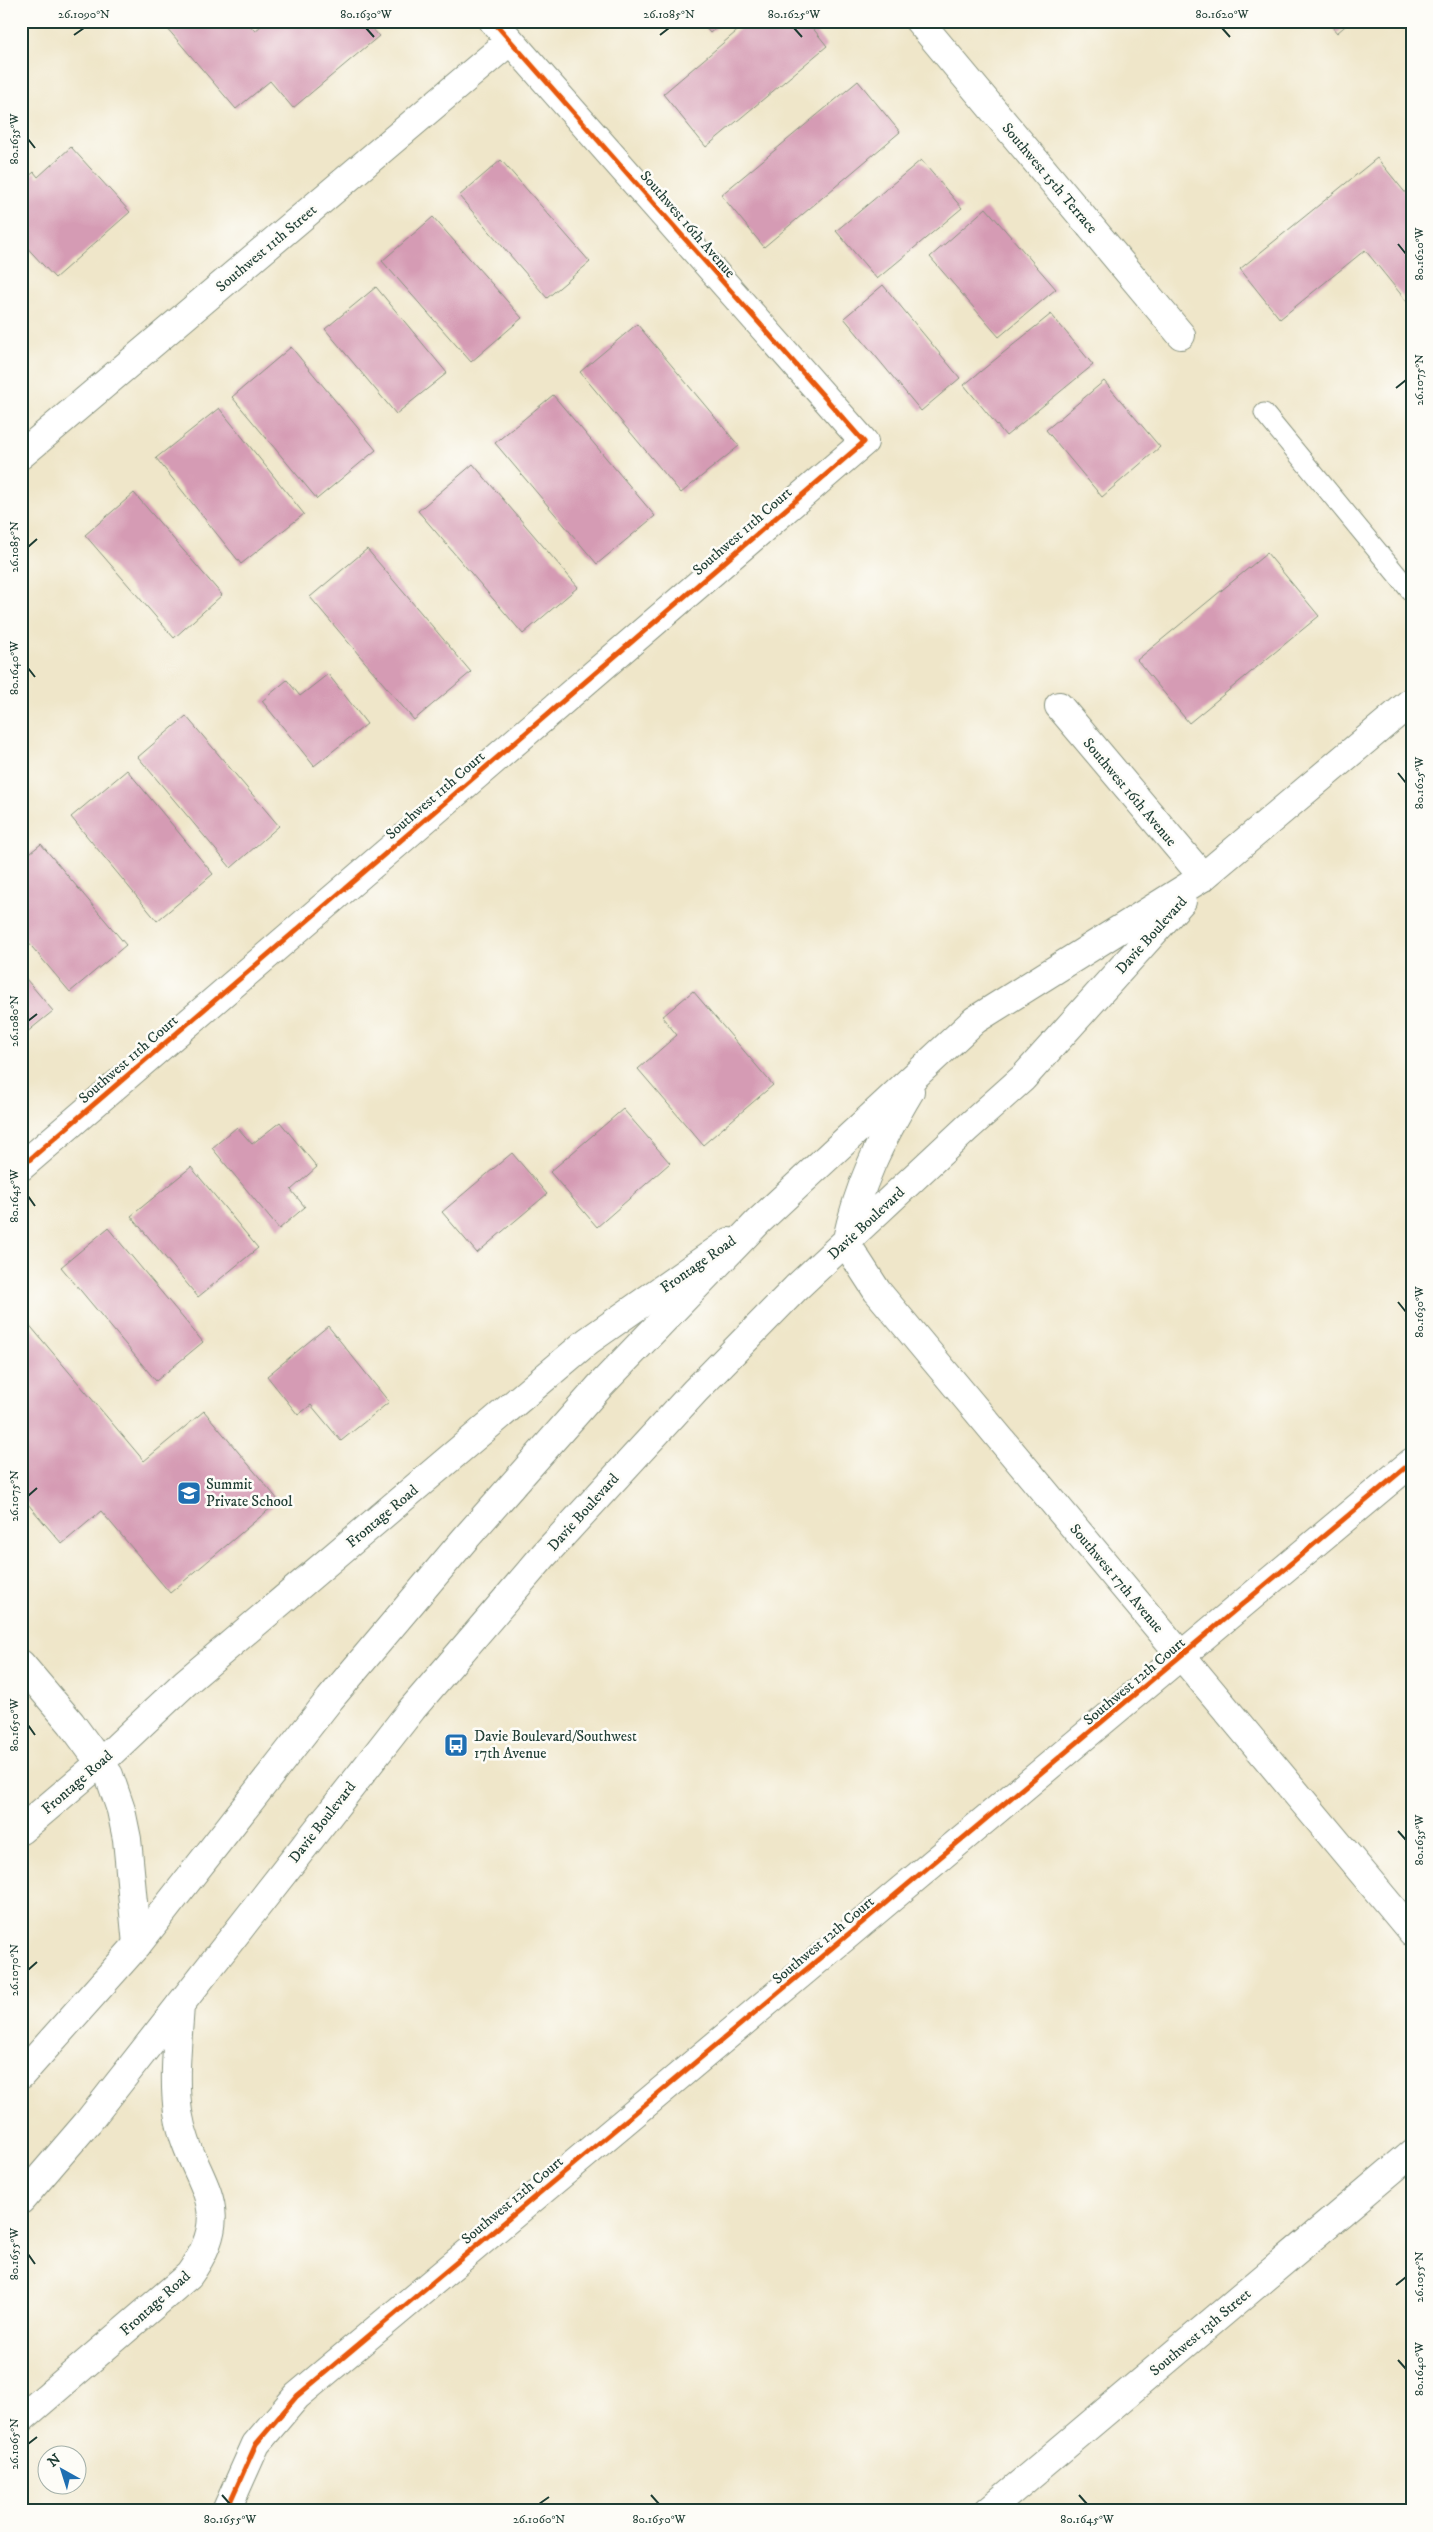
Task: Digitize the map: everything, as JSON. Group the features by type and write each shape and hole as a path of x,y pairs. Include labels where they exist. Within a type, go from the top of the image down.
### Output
{"street":[{"name":"Southwest 15th Terrace","path":"919,21 1181,335"},
{"name":"Southwest 16th Avenue","path":"502,31 864,442"},
{"name":"Southwest 11th Street","path":"21,455 502,31"},
{"name":"Southwest 11th Court","path":"21,1167 864,442"},
{"name":"Davie Boulevard","path":"21,2075 137,1945 330,1699 457,1547 600,1386 758,1222 975,1020 1203,877 1412,701"},
{"name":"Southwest 16th Avenue","path":"1058,706 1203,877"},
{"name":"Davie Boulevard","path":"21,2200 88,2122 353,1782 473,1637 695,1390 796,1288 966,1128 1023,1078 1203,877"},
{"path":"846,1243 853,1212 878,1146 926,1064"},
{"name":"Frontage Road","path":"21,1830 101,1762 185,1683 588,1341 758,1222"},
{"name":"Southwest 17th Avenue","path":"846,1243 877,1291 1412,1932"},
{"name":"Southwest 12th Court","path":"226,2511 256,2444 297,2396 1183,1656 1412,1462"},
{"path":"21,1664 101,1762 116,1792 127,1839 137,1945"},
{"name":"Frontage Road","path":"21,2419 188,2275 202,2257 210,2238 213,2220 211,2205 182,2130 178,2111 176,2068 180,2005"},
{"name":"Southwest 13th Street","path":"988,2511 1412,2154"}],"lane":[{"path":"1264,413 1412,593"}],"building":[{"path":"161,21 246,21 255,31 267,21 366,21 379,36 293,108 270,81 236,109"},
{"path":"700,21 724,21 710,33"},
{"path":"749,21 807,21 827,46 706,147 663,94"},
{"path":"1327,21 1351,21 1337,33"},
{"path":"858,81 900,132 764,247 721,195"},
{"path":"71,147 130,212 55,278 21,241 21,183 34,172 38,177"},
{"path":"1377,158 1412,201 1412,308 1365,250 1280,319 1240,269"},
{"path":"501,160 590,262 547,298 459,196"},
{"path":"921,160 962,208 877,279 836,231"},
{"path":"986,208 1056,289 999,337 930,257"},
{"path":"433,217 522,318 471,362 382,261"},
{"path":"883,285 960,378 921,411 844,318"},
{"path":"376,287 447,373 396,414 325,329"},
{"path":"1051,314 1093,365 1006,436 964,385"},
{"path":"637,324 739,446 681,493 580,372"},
{"path":"291,347 376,450 317,499 232,397"},
{"path":"1104,381 1160,447 1102,497 1046,430"},
{"path":"553,395 655,516 597,564 495,443"},
{"path":"219,408 304,514 241,564 156,458"},
{"path":"473,464 578,587 523,634 418,511"},
{"path":"134,493 222,595 174,638 85,535"},
{"path":"367,549 471,672 414,720 310,597"},
{"path":"1267,553 1319,616 1189,723 1137,660"},
{"path":"328,674 367,724 314,766 262,701 287,680 300,696"},
{"path":"186,716 279,826 231,868 138,757"},
{"path":"127,770 213,874 157,921 71,817"},
{"path":"41,844 126,945 70,992 21,934 21,860"},
{"path":"21,973 53,1011 21,1037"},
{"path":"693,991 773,1085 703,1145 638,1069 677,1035 662,1017"},
{"path":"623,1109 670,1163 597,1227 550,1172"},
{"path":"280,1122 317,1167 291,1190 305,1207 279,1229 212,1148 237,1127 252,1144"},
{"path":"512,1153 547,1194 477,1253 442,1212"},
{"path":"191,1167 258,1248 198,1297 131,1216"},
{"path":"108,1228 203,1342 156,1381 61,1267"},
{"path":"21,1315 144,1461 204,1411 279,1501 170,1593 101,1511 62,1544 21,1496"},
{"path":"328,1326 389,1402 341,1441 311,1405 298,1415 267,1376"}],"cycle path":[{"path":"21,1167 864,442 493,21"},
{"path":"226,2511 256,2444 297,2396 1412,1462"}],"place":[{"name":"Summit Private School","path":"189,1493"},
{"name":"Davie Boulevard/Southwest 17th Avenue","path":"456,1745"}]}
